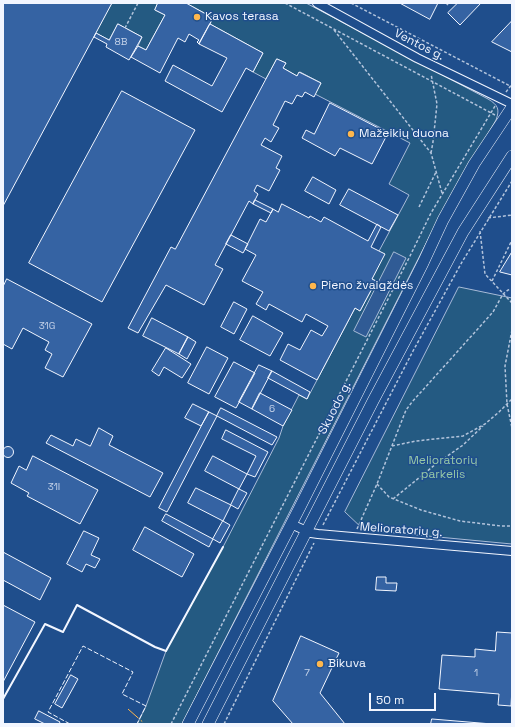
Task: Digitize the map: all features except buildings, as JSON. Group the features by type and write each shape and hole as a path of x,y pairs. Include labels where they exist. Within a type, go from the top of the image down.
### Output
{"main road":[{"name":"Skuodo g.","path":"188,724 291,524 449,208 474,164 512,107"},
{"path":"208,724 372,401 463,232 512,156"}],"street":[{"name":"Ventos g.","path":"317,3 430,64 512,104"},
{"name":"Melioratorių g.","path":"291,524 306,531 318,534 512,551"}],"path":[{"path":"125,28 138,3"},
{"path":"285,3 504,120"},
{"path":"351,3 512,87"},
{"path":"333,28 431,153 442,193"},
{"path":"430,64 437,104 431,153"},
{"path":"171,724 442,193 490,112"},
{"path":"419,207 436,172"},
{"path":"224,724 318,534 413,351 480,231 512,181"},
{"path":"438,201 449,208"},
{"path":"488,218 512,215"},
{"path":"480,231 485,274 512,303"},
{"path":"492,281 512,240"},
{"path":"352,538 377,484 406,410 493,312 503,294 512,289"},
{"path":"512,330 505,366 506,404 512,428"},
{"path":"393,499 436,464 463,446 512,398"},
{"path":"392,446 416,441 463,436 486,424"},
{"path":"377,484 389,497 421,510 460,521 512,526"}],"green space":[{"path":"112,3 158,3 155,10 165,15 146,50 138,46 142,37 118,24 109,40 96,33"},
{"path":"186,3 306,3 488,99 496,105 498,113 496,120 442,212 182,724 137,724 146,706 166,651 223,547 279,438 283,426 299,395 307,399 355,308 360,311 376,281 372,279 379,251 409,195 389,184 410,143 315,94 321,83 300,72 297,76 283,68 286,63 277,59 266,79 253,72 263,53 210,24 213,18"},
{"name":"Melioratorių parkelis","path":"459,287 512,298 512,544 364,530 345,512"}],"shaded area":[{"path":"394,252 406,258 366,337 354,331"}],"fence":[{"path":"70,724 48,712 83,646 133,672 122,694 146,706 137,724"}],"wall":[{"path":"3,699 45,624 63,632 77,605 155,647 166,651 223,547"}],"power":[{"path":"128,709 145,724"}],"place":[{"name":"Kavos terasa","path":"197,17"},
{"name":"Mažeikių duona","path":"351,134"},
{"name":"Pieno žvaigždės","path":"313,286"},
{"name":"Bikuva","path":"320,664"}]}
